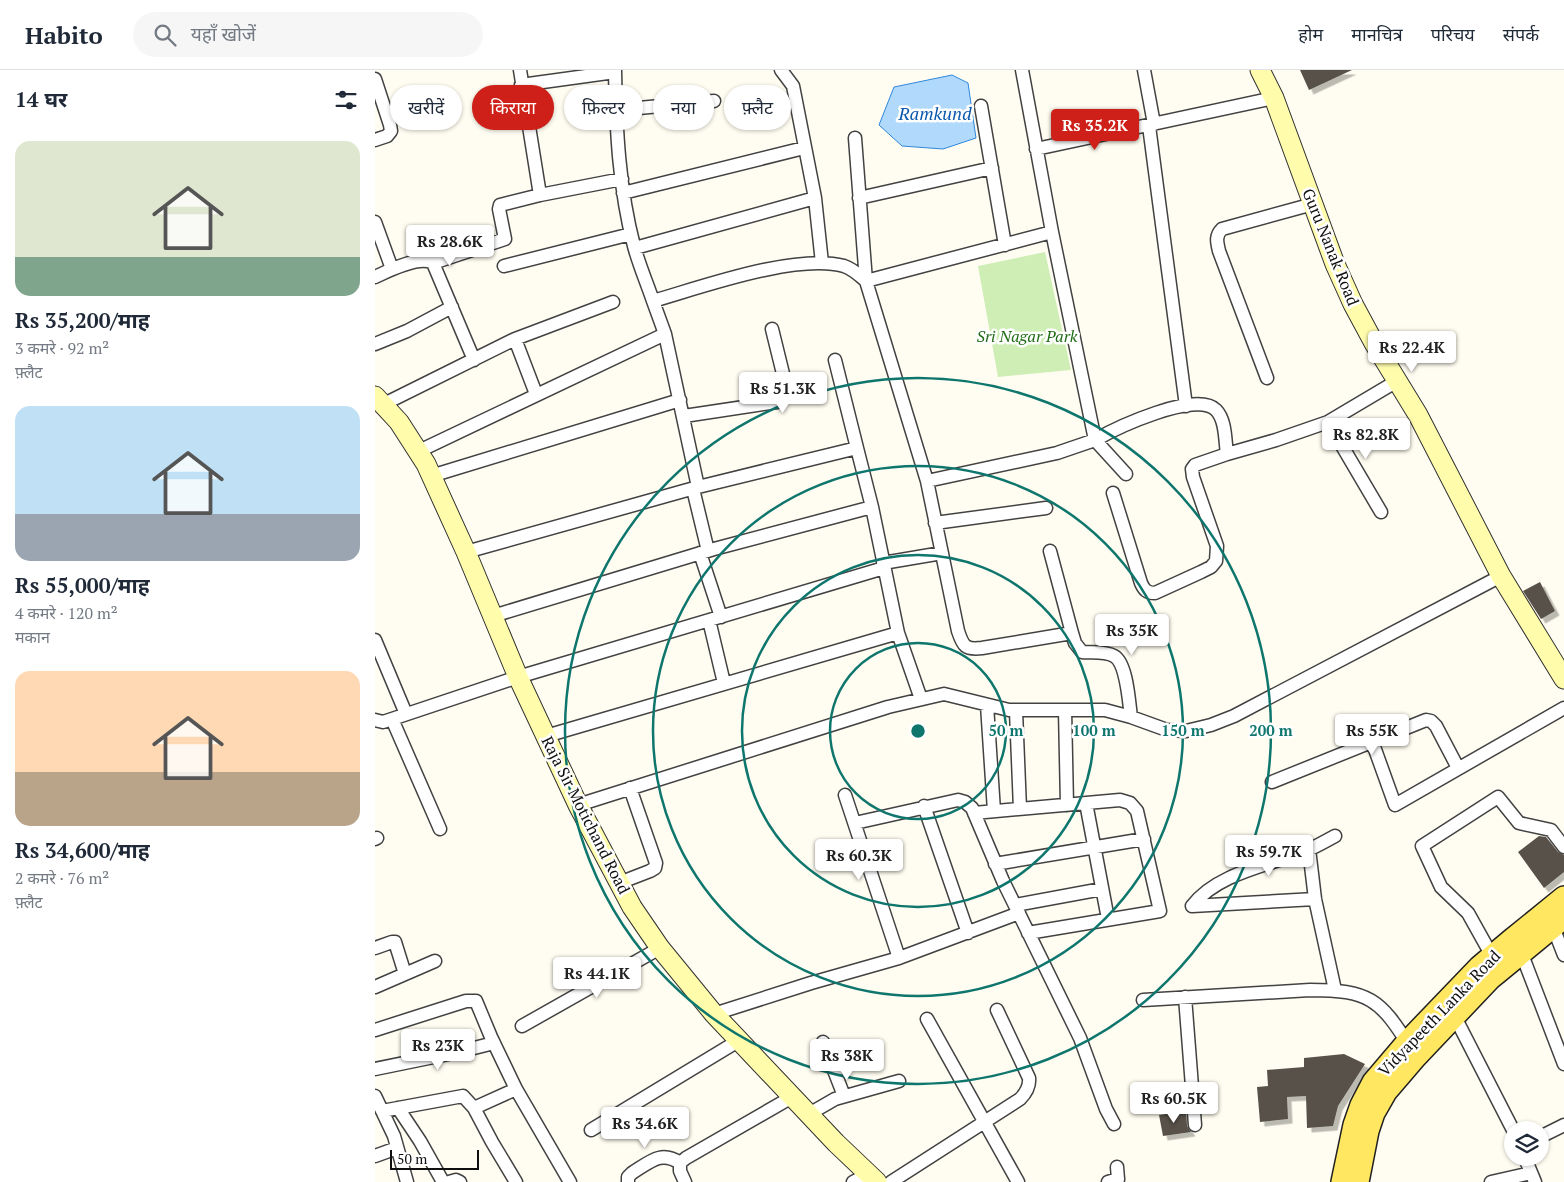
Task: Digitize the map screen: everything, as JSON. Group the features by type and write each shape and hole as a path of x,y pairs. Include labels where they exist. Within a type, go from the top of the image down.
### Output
{"main road":[{"name":"Vidyapeeth Lanka Road","path":"1358,1182 1368,1131 1374,1113 1412,1050 1491,956 1564,897"},
{"name":"Vidyapeeth Lanka Road","path":"1342,1182 1354,1125 1361,1105 1373,1082 1455,1017 1490,979 1558,922"}],"street":[{"path":"520,70 521,85 615,71 616,85"},
{"path":"781,70 793,86 815,198 822,263"},
{"path":"1022,70 1035,149 1095,440 1125,474"},
{"path":"1144,70 1185,406"},
{"name":"Guru Nanak Road","path":"1259,70 1274,98 1335,264 1353,304 1444,464 1501,576 1564,679"},
{"path":"375,79 391,131 387,136 375,140"},
{"path":"1035,149 1274,98"},
{"path":"981,106 1005,245"},
{"path":"529,130 540,195"},
{"path":"617,130 621,179 631,234 665,334 684,416 724,684"},
{"path":"855,138 866,281 927,481 958,631 966,647 971,650 1072,633"},
{"path":"623,193 804,148"},
{"path":"859,198 992,168"},
{"path":"375,277 392,269 422,260 433,263 505,239 499,209 500,205 621,179"},
{"path":"635,248 815,198"},
{"path":"1267,378 1219,250 1218,233 1222,229 1313,204"},
{"path":"375,222 392,269"},
{"path":"866,281 1052,232"},
{"path":"504,266 631,234"},
{"path":"433,263 474,360"},
{"path":"653,301 773,269 800,264 822,263 843,266 854,270 866,281"},
{"path":"380,400 474,360 515,339 613,302"},
{"path":"375,344 407,331 452,307"},
{"path":"684,416 777,402 783,399 787,390 772,330"},
{"path":"419,451 665,334"},
{"path":"515,339 536,394"},
{"path":"835,360 872,507 898,633 921,699"},
{"path":"1113,492 1141,583 1144,589 1155,593 1211,567 1216,561 1217,546 1193,477 1192,469 1195,465 1328,422 1397,381"},
{"name":"Raja Sir Motichand Road","path":"380,400 419,451 466,552 518,677 578,805 619,883 660,948 714,1014 809,1114 866,1179"},
{"path":"431,476 680,400"},
{"path":"927,481 1057,453 1095,440 1137,419 1185,406 1208,404 1214,408 1219,414 1227,454"},
{"path":"1328,422 1381,512"},
{"path":"466,552 695,488 857,448"},
{"path":"493,616 704,552 872,507"},
{"path":"935,523 1046,508"},
{"path":"1050,551 1075,643 1083,652 1109,654 1118,659 1124,673 1131,717"},
{"path":"375,720 383,722 518,677 883,566 942,553"},
{"path":"578,805 889,707 944,694 1016,711 1105,710 1167,730 1186,731 1211,725 1243,711 1501,576"},
{"path":"546,736 898,633"},
{"path":"375,640 406,714"},
{"path":"987,705 994,811"},
{"path":"1372,741 1395,805 1564,708"},
{"path":"1065,710 1067,805"},
{"path":"1016,711 1020,809"},
{"path":"392,719 440,829"},
{"path":"1272,782 1422,721 1431,721 1436,726 1458,768"},
{"path":"619,883 650,871 655,868 656,863 630,788"},
{"path":"845,795 899,958"},
{"path":"1491,956 1468,913 1441,886 1422,846 1499,797 1519,823 1551,830 1564,847"},
{"path":"855,823 924,806 958,800 965,802 972,808 995,864 1080,1038 1106,1109 1114,1124"},
{"path":"974,813 1119,800 1130,803 1137,811 1160,911 1028,933"},
{"path":"1086,803 1108,919"},
{"path":"924,806 968,933"},
{"path":"1315,899 1192,906 1198,898 1217,884 1249,870 1309,849 1335,836"},
{"path":"995,864 1144,839"},
{"path":"1309,849 1315,899 1335,990"},
{"path":"714,1014 811,983 899,958 968,933 1017,909 1103,889"},
{"path":"1558,922 1564,955"},
{"path":"375,948 395,942 405,974"},
{"path":"522,1026 660,948"},
{"path":"1521,952 1564,1064"},
{"path":"375,987 435,961"},
{"path":"1143,1000 1310,990 1335,990 1357,994 1375,1002 1388,1014 1412,1050"},
{"path":"1185,997 1195,1125"},
{"path":"375,1030 472,1000 476,1001 479,1004 493,1044 516,1089 571,1182"},
{"path":"891,1182 1025,1094 1029,1084 1024,1067 997,1010"},
{"path":"1455,1017 1508,1121"},
{"path":"927,1019 1018,1182"},
{"path":"591,1130 739,1041"},
{"path":"823,1042 844,1096"},
{"path":"375,1069 493,1044"},
{"path":"809,1114 835,1099 899,1081"},
{"path":"474,1108 516,1089"},
{"path":"375,1096 380,1115 397,1148 407,1182"},
{"path":"380,1115 398,1108 463,1096 474,1108 491,1142 516,1182"},
{"path":"685,1182 680,1171 680,1164 686,1158 792,1097"},
{"path":"398,1108 420,1141 443,1182"},
{"path":"1549,1132 1564,1125"},
{"path":"375,1156 397,1148"},
{"path":"628,1182 632,1173 659,1157 672,1158 680,1164"},
{"path":"1491,1182 1533,1177"},
{"path":"449,1182 456,1180 460,1182"}],"green space":[{"name":"Sri Nagar Park","path":"1045,252 1071,370 998,377 978,266"}],"water":[{"name":"Ramkund","path":"952,75 968,83 976,138 943,149 902,146 879,125 894,87"}],"building":[{"path":"1300,70 1352,70 1309,90"},
{"path":"1540,582 1555,611 1541,619 1523,591"},
{"path":"1539,836 1546,837 1558,852 1564,855 1564,872 1544,888 1518,852"},
{"path":"1344,1054 1365,1064 1338,1106 1333,1126 1307,1128 1306,1096 1287,1097 1288,1119 1260,1122 1257,1087 1268,1086 1267,1070 1304,1067 1304,1058"},
{"path":"1186,1111 1187,1126 1191,1132 1163,1136 1159,1115"}]}
